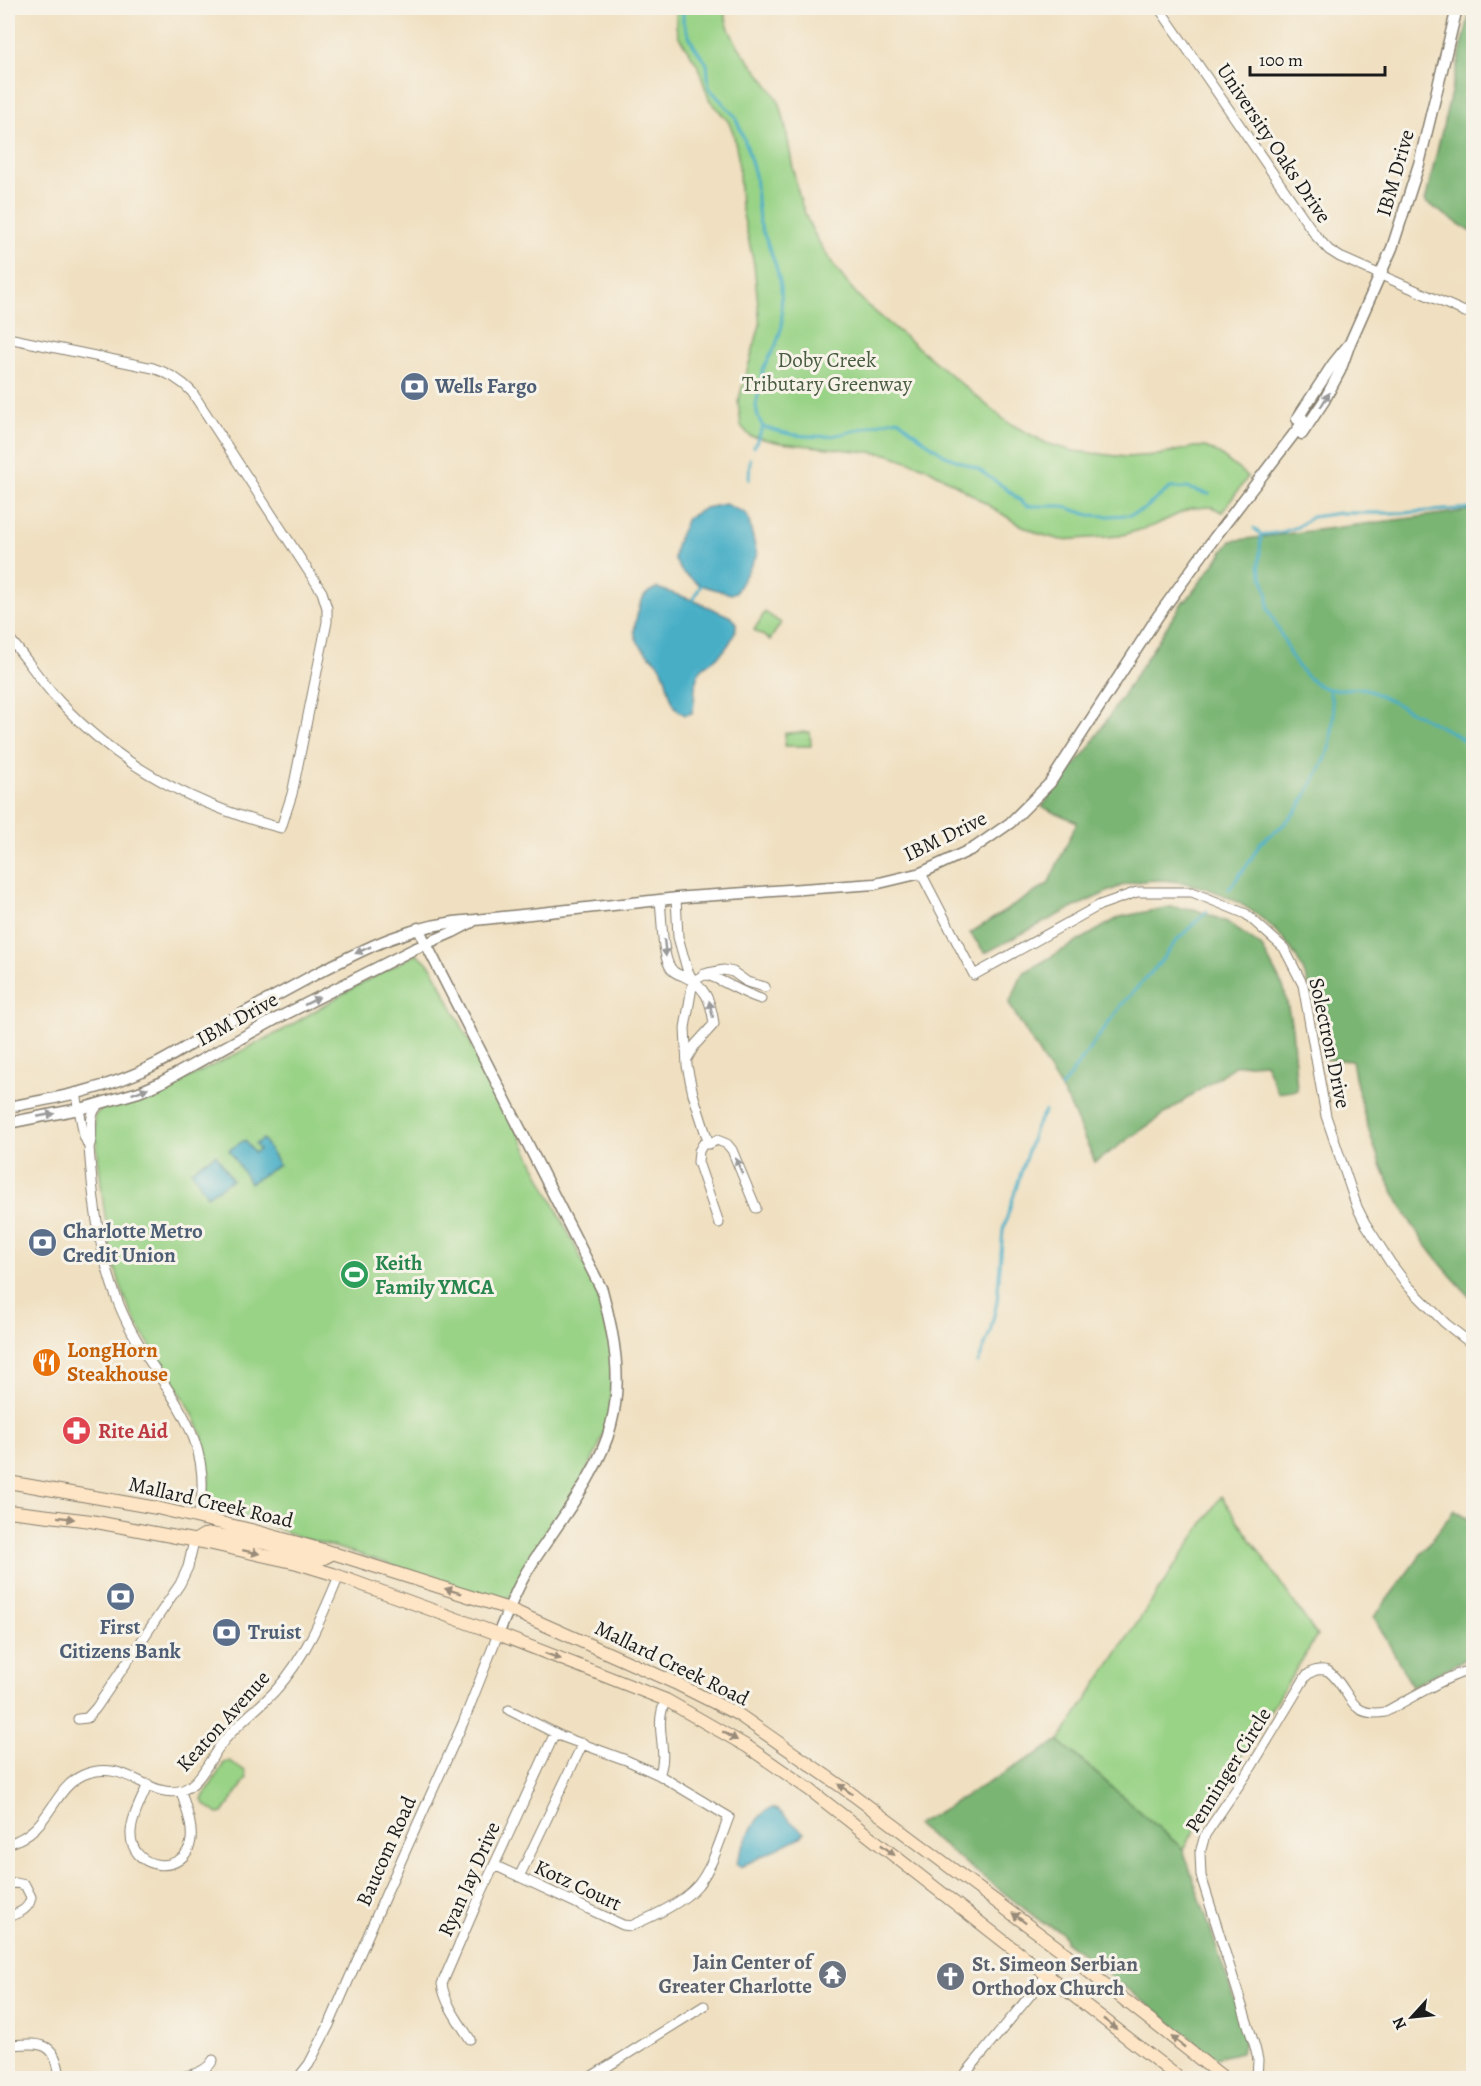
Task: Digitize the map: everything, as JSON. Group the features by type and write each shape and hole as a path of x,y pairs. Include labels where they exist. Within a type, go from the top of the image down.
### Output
{"main road":[{"name":"Mallard Creek Road","path":"8,1482 127,1502 251,1530 334,1553 509,1609 675,1683 739,1715 852,1794 1065,1953 1224,2079"},
{"name":"Mallard Creek Road","path":"8,1511 91,1521 297,1563 498,1634 666,1700 738,1740 810,1790 1179,2079"},
{"path":"194,1541 204,1534 211,1534 264,1543 321,1558 334,1553"}],"street":[{"name":"University Oaks Drive","path":"1159,8 1320,241 1340,257 1473,314"},
{"name":"IBM Drive","path":"1258,482 1280,463 1324,401 1340,371 1350,343 1381,275 1419,164 1457,8"},
{"path":"8,338 152,368 180,380 192,393 322,592 327,608 327,622 289,806 281,828 196,800 159,781 126,760 100,740 66,708 8,637"},
{"name":"IBM Drive","path":"8,1107 76,1093 124,1079 153,1066 225,1024 355,954 418,928 448,921 676,898 875,884 921,873 974,848 998,833 1046,788 1164,607 1258,482 1264,464 1350,343"},
{"name":"Solectron Drive","path":"921,873 974,975 1100,905 1137,892 1192,892 1246,914 1284,948 1303,985 1326,1116 1357,1206 1365,1222 1389,1262 1408,1286 1445,1323 1473,1346"},
{"path":"676,898 678,937 687,969 693,981 685,1028 686,1059 693,1094 709,1144"},
{"path":"660,901 668,964 675,972 693,981 705,991 711,1005 714,1024 686,1059"},
{"name":"IBM Drive","path":"8,1123 99,1104 160,1083 284,1015 475,920"},
{"path":"418,928 602,1290 610,1319 616,1356 616,1390 612,1424 604,1448 527,1571 498,1634"},
{"path":"693,981 704,974 724,970 765,987"},
{"path":"704,974 761,999"},
{"path":"735,989 743,979"},
{"path":"76,1093 84,1136 89,1147 96,1220 110,1282 135,1338 185,1418 200,1455 203,1490 198,1518"},
{"path":"89,1147 93,1137 92,1110 99,1104"},
{"path":"719,1223 698,1162 699,1151 703,1144 722,1141 732,1150 756,1208"},
{"path":"78,1719 87,1718 96,1708 180,1584 188,1567 194,1541"},
{"name":"Keaton Avenue","path":"8,1844 33,1831 70,1785 83,1775 110,1771 169,1792 181,1791 193,1784 221,1743 290,1672 322,1618 339,1576"},
{"name":"Baucom Road","path":"298,2079 309,2064 329,2025 463,1723 498,1634"},
{"name":"Penninger Circle","path":"1257,2079 1256,2048 1201,1876 1200,1853 1205,1835 1252,1766 1306,1676 1311,1672 1328,1671 1354,1706 1366,1713 1376,1714 1385,1712 1453,1676 1473,1670"},
{"path":"509,1710 555,1733 659,1775 663,1761 660,1715 666,1700"},
{"name":"Ryan Jay Drive","path":"470,2039 449,2005 443,1993 442,1984 555,1733"},
{"path":"519,1877 583,1743"},
{"name":"Kotz Court","path":"494,1865 623,1925 631,1926 642,1921 690,1893 704,1875 729,1817 659,1775"},
{"name":"Keaton Avenue","path":"148,1784 132,1822 132,1842 135,1851 143,1859 159,1865 178,1861 190,1846 191,1831 181,1791"},
{"path":"8,1885 16,1883 24,1885 31,1897 25,1909 8,1917"},
{"path":"962,2079 1065,1953"},
{"path":"595,2077 704,2006"},
{"path":"8,2045 31,2044 48,2048 57,2056 60,2079"},
{"path":"176,2079 202,2070 213,2060"}],"green space":[{"name":"Doby Creek Tributary Greenway","path":"676,8 724,8 727,24 738,46 780,104 799,195 814,234 830,260 867,305 1007,422 1046,443 1073,451 1126,457 1158,455 1194,447 1205,447 1215,451 1248,477 1222,512 1212,507 1191,508 1153,526 1119,536 1061,540 1039,534 1015,522 925,467 887,454 781,443 750,436 741,426 738,402 760,325 754,264 741,206 738,156 728,121 709,99 697,64 679,37 676,27"},
{"path":"1471,8 1474,8 1473,233 1425,202"},
{"path":"1473,510 1473,1299 1448,1273 1408,1219 1379,1160 1368,1129 1352,1061 1323,1059 1314,1003 1303,970 1290,948 1273,928 1252,911 1228,897 1202,887 1176,882 1149,881 1124,885 1111,890 985,953 970,933 1048,884 1077,822 1042,807 1062,779 1085,754 1184,600 1186,601 1231,541"},
{"path":"765,612 781,623 770,640 754,630"},
{"path":"810,732 811,746 785,746 785,733"},
{"path":"1170,907 1194,909 1227,922 1262,947 1284,989 1292,1027 1297,1090 1278,1093 1265,1063 1236,1065 1095,1162 1068,1101 1009,1004 1023,973 1120,917"},
{"name":"Keith Family YMCA","path":"416,954 433,969 597,1290 612,1347 611,1409 598,1449 578,1487 507,1599 456,1587 362,1555 296,1536 259,1521 212,1509 208,1495 208,1460 201,1433 187,1404 132,1314 115,1267 105,1218 94,1118 103,1108 146,1096 182,1081 283,1030 351,989"},
{"path":"1221,1496 1317,1636 1183,1849 1059,1741"},
{"path":"1454,1510 1473,1522 1473,1655 1412,1686 1374,1617"},
{"path":"1059,1741 1183,1849 1246,2034 1241,2052 1217,2058 1065,1941 1060,1931 1043,1923 916,1825"},
{"path":"230,1761 245,1771 247,1778 223,1813 218,1814 204,1804 202,1799 224,1763"}],"water":[{"path":"725,504 745,513 748,517 757,555 736,592 731,594 700,585 682,572 674,559 676,545 687,518 705,508"},
{"path":"657,588 690,599 731,617 736,622 735,633 726,647 719,656 700,671 696,681 692,713 686,715 675,707 661,667 638,643 634,632 642,600 645,595"},
{"path":"263,1139 279,1165 250,1183 229,1150 245,1140 254,1153 259,1150 255,1144"},
{"path":"216,1154 232,1180 207,1196 191,1170"},
{"path":"772,1808 778,1810 804,1833 801,1837 740,1867 736,1864 750,1832 760,1817"}],"waterway":[{"path":"683,8 683,21 687,31 707,64 709,88 735,116 746,144 755,175 759,221 781,286 782,326 776,345 763,369 756,405 763,427 795,435 829,436 898,419 948,457 976,468 1027,506 1062,506 1089,515 1130,515 1143,510 1170,488 1187,488 1209,494"},
{"path":"754,447 763,427"},
{"path":"749,480 750,459"},
{"path":"1261,535 1297,527 1312,517 1340,513 1402,513 1474,508"},
{"path":"1254,528 1261,535"},
{"path":"1261,535 1259,566 1268,595 1268,609 1288,651 1305,674 1316,684 1329,689 1367,689 1453,733 1474,747"},
{"path":"693,600 701,585"},
{"path":"1229,889 1260,843 1282,826 1299,808 1324,762 1330,748 1334,713 1329,689"},
{"path":"1061,1088 1123,1003 1158,965 1177,940 1207,911"},
{"path":"978,1363 990,1332 997,1302 1003,1230 1035,1128 1045,1111"}],"place":[{"name":"Wells Fargo","path":"414,386"},
{"name":"Charlotte Metro Credit Union","path":"42,1243"},
{"name":"Keith Family YMCA","path":"354,1275"},
{"name":"LongHorn Steakhouse","path":"46,1362"},
{"name":"Rite Aid","path":"77,1431"},
{"name":"First Citizens Bank","path":"120,1596"},
{"name":"Truist","path":"227,1632"},
{"name":"Jain Center of Greater Charlotte","path":"833,1974"},
{"name":"St. Simeon Serbian Orthodox Church","path":"951,1976"}]}
